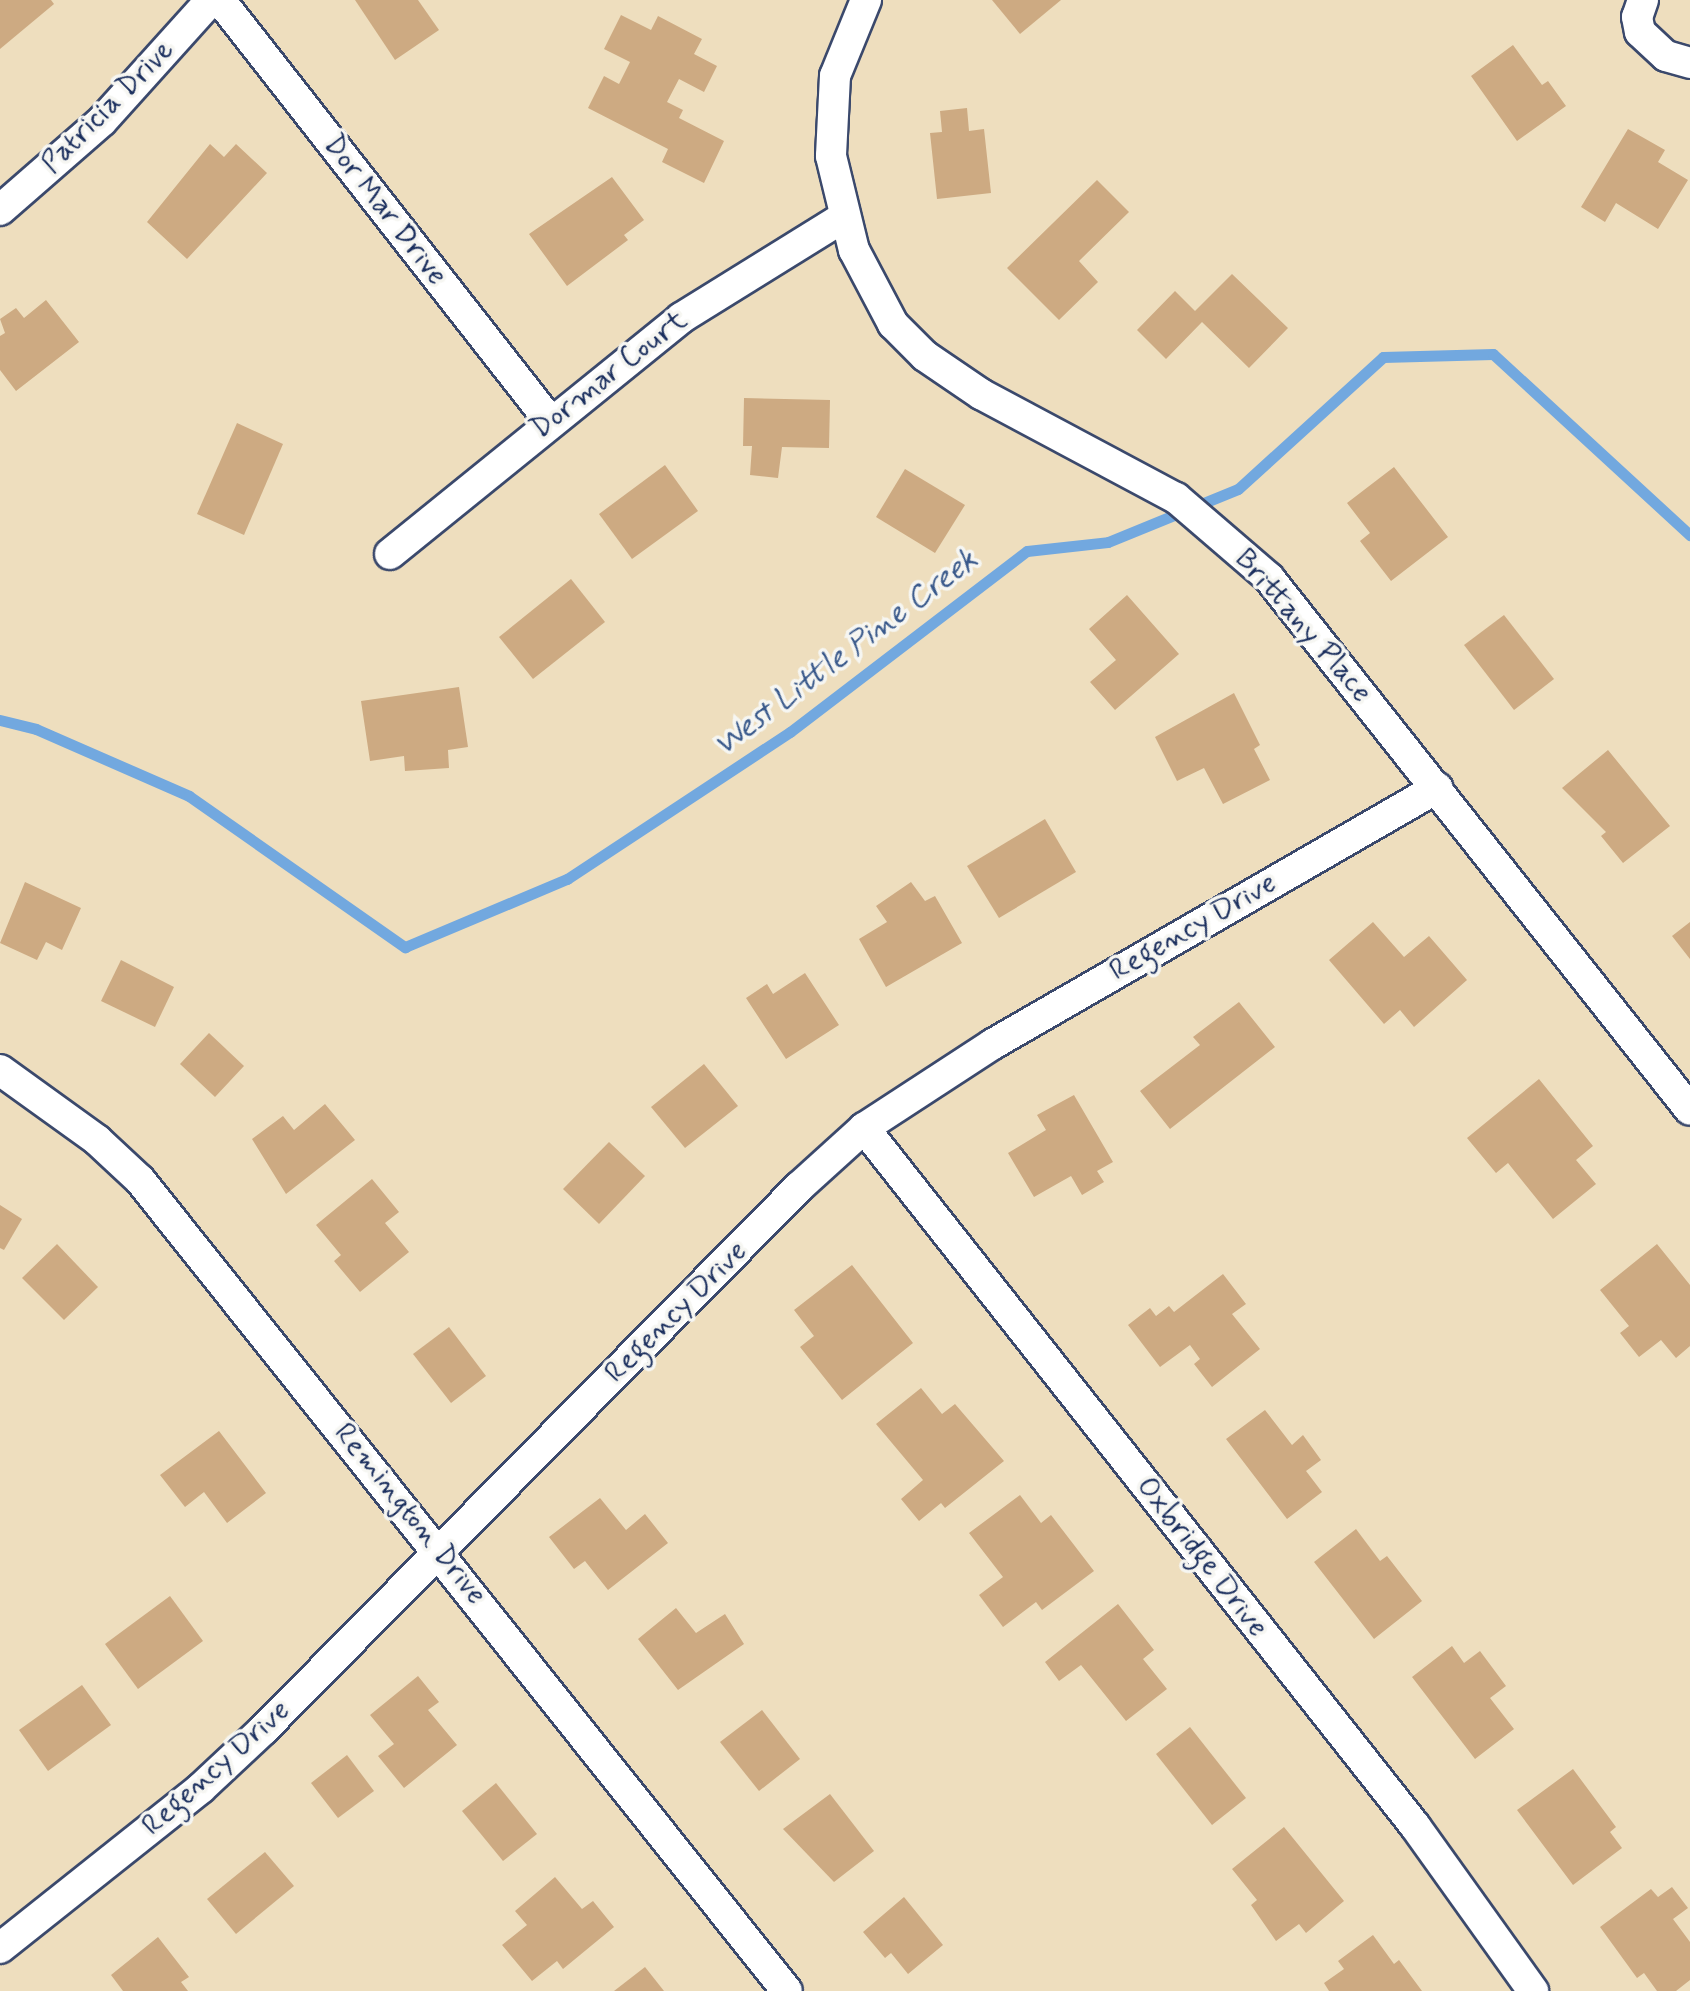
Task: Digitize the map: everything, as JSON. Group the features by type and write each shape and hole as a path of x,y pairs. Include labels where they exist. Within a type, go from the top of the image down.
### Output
{"street":[{"name":"Patricia Drive","path":"0,210 102,121 211,0"},
{"name":"Dor Mar Drive","path":"220,0 549,420"},
{"name":"Brittany Place","path":"866,0 843,46 830,105 831,156 842,218 880,306 925,356 981,394 1176,498 1207,522 1298,611 1690,1110"},
{"path":"1643,0 1637,17 1640,32 1666,56 1690,63"},
{"name":"Dormar Court","path":"390,554 549,420 694,309 842,218"},
{"name":"Regency Drive","path":"0,1948 201,1788 441,1551 799,1187 864,1128 993,1044 1437,788"},
{"name":"Remington Drive","path":"0,1070 97,1140 140,1180 441,1551 787,1991"},
{"name":"Oxbridge Drive","path":"864,1128 1415,1826 1533,1991"}],"building":[{"path":"0,0 51,0 54,4 0,49"},
{"path":"355,0 418,0 439,30 395,60"},
{"path":"992,0 1061,0 1020,34"},
{"path":"621,15 651,30 658,16 702,39 694,54 717,66 704,92 679,79 667,102 683,110 679,118 724,141 704,183 662,162 668,149 588,108 604,76 619,84 630,62 604,49"},
{"path":"1513,45 1542,85 1548,81 1566,106 1517,141 1471,76"},
{"path":"967,108 969,131 984,129 991,193 937,199 930,133 942,132 940,111"},
{"path":"1628,129 1665,150 1658,162 1688,180 1658,229 1616,203 1605,222 1581,207"},
{"path":"210,144 224,157 236,144 267,173 187,259 147,222"},
{"path":"612,177 644,220 624,235 628,240 567,286 529,234"},
{"path":"1097,180 1129,212 1079,261 1098,282 1059,320 1007,268"},
{"path":"1232,274 1288,328 1249,368 1202,322 1166,359 1137,330 1175,291 1195,311"},
{"path":"46,300 79,342 16,391 0,370 0,336 5,333 0,319 16,308 24,318"},
{"path":"744,398 830,400 829,448 782,447 778,478 750,475 752,446 743,446"},
{"path":"237,423 283,444 244,535 197,514"},
{"path":"665,465 698,511 632,559 599,514"},
{"path":"1394,467 1448,537 1391,581 1360,541 1370,533 1347,503"},
{"path":"905,469 965,505 935,553 876,517"},
{"path":"571,579 605,622 533,679 499,637"},
{"path":"1127,595 1179,654 1115,710 1090,682 1116,660 1089,629"},
{"path":"1504,615 1554,679 1514,710 1464,645"},
{"path":"459,687 468,747 448,750 449,768 405,771 404,756 370,761 361,701"},
{"path":"1234,693 1260,745 1254,749 1270,780 1223,804 1204,768 1177,781 1155,737"},
{"path":"1608,750 1670,826 1623,863 1601,836 1606,832 1562,788"},
{"path":"1045,819 1076,872 999,918 967,866"},
{"path":"25,882 81,908 62,950 46,942 37,960 0,943"},
{"path":"911,882 925,901 935,896 962,943 886,987 859,939 887,922 876,906"},
{"path":"1373,922 1404,957 1429,936 1467,980 1414,1027 1400,1010 1384,1024 1329,960"},
{"path":"1690,922 1690,959 1672,936"},
{"path":"121,960 174,987 155,1027 101,1001"},
{"path":"805,973 839,1025 786,1059 746,998 767,984 773,994"},
{"path":"1239,1002 1275,1047 1170,1129 1140,1091 1200,1045 1193,1037"},
{"path":"209,1033 244,1066 215,1097 180,1064"},
{"path":"704,1064 738,1106 685,1148 651,1107"},
{"path":"1539,1079 1593,1146 1576,1160 1596,1184 1553,1219 1508,1163 1496,1173 1467,1138"},
{"path":"1074,1095 1113,1162 1097,1171 1104,1182 1082,1195 1071,1176 1034,1197 1008,1153 1046,1130 1037,1115"},
{"path":"325,1104 355,1140 286,1194 252,1139 283,1116 294,1130"},
{"path":"609,1142 645,1176 599,1224 563,1189"},
{"path":"372,1179 399,1212 385,1223 409,1252 360,1292 334,1261 341,1255 316,1225"},
{"path":"0,1205 22,1219 4,1250 0,1248"},
{"path":"57,1244 98,1287 64,1320 22,1278"},
{"path":"1657,1244 1690,1285 1690,1346 1676,1358 1661,1340 1639,1357 1620,1333 1629,1326 1600,1290"},
{"path":"852,1265 913,1343 842,1400 800,1347 814,1336 794,1310"},
{"path":"1223,1274 1246,1304 1232,1314 1260,1349 1212,1387 1194,1364 1200,1359 1190,1345 1160,1367 1128,1325 1150,1308 1156,1316 1169,1306 1174,1312"},
{"path":"449,1327 486,1376 451,1403 413,1354"},
{"path":"921,1388 942,1414 955,1404 1004,1461 945,1508 941,1503 919,1521 901,1499 923,1480 876,1424"},
{"path":"1265,1410 1292,1445 1303,1435 1321,1460 1306,1471 1322,1492 1287,1519 1226,1439"},
{"path":"219,1431 266,1493 227,1523 204,1492 185,1507 160,1475"},
{"path":"1020,1495 1041,1523 1051,1515 1094,1571 1042,1610 1036,1602 1003,1627 979,1595 1003,1577 969,1533"},
{"path":"600,1498 626,1530 645,1514 668,1543 608,1590 585,1561 574,1569 549,1537"},
{"path":"1356,1529 1380,1561 1387,1556 1422,1601 1374,1639 1314,1562"},
{"path":"170,1596 203,1641 138,1689 105,1644"},
{"path":"1118,1604 1154,1650 1143,1659 1167,1689 1126,1721 1081,1665 1059,1681 1045,1662"},
{"path":"676,1608 696,1633 725,1614 744,1644 678,1690 638,1639"},
{"path":"1452,1646 1464,1663 1480,1651 1506,1686 1490,1698 1514,1729 1475,1759 1412,1677"},
{"path":"418,1676 439,1702 428,1710 457,1745 404,1788 378,1756 394,1744 370,1715"},
{"path":"82,1685 111,1725 48,1771 19,1730"},
{"path":"762,1710 800,1759 759,1791 720,1742"},
{"path":"1190,1727 1246,1798 1212,1825 1156,1754"},
{"path":"347,1755 374,1791 338,1818 311,1783"},
{"path":"1573,1769 1616,1827 1610,1832 1622,1848 1573,1885 1517,1810"},
{"path":"496,1783 537,1834 503,1861 462,1811"},
{"path":"830,1794 874,1851 834,1882 783,1829"},
{"path":"1284,1827 1344,1901 1306,1933 1299,1924 1276,1941 1251,1905 1257,1900 1232,1869"},
{"path":"265,1852 294,1886 236,1934 207,1899"},
{"path":"555,1877 582,1909 593,1901 614,1927 563,1969 557,1961 532,1981 502,1945 527,1925 515,1911"},
{"path":"1672,1887 1688,1908 1673,1919 1690,1942 1690,1980 1676,1991 1657,1991 1644,1973 1637,1978 1600,1927 1651,1889 1658,1897"},
{"path":"904,1897 943,1945 908,1974 891,1953 885,1958 863,1932"},
{"path":"1373,1935 1394,1964 1399,1960 1422,1991 1329,1991 1324,1983 1344,1969 1338,1961"},
{"path":"158,1937 189,1977 181,1982 188,1991 123,1991 111,1975"},
{"path":"645,1967 664,1991 614,1991"}],"waterway":[{"name":"West Little Pine Creek","path":"0,720 36,729 189,796 405,947 567,879 790,732 1027,551 1108,542 1238,489 1383,357 1493,354 1690,535"}]}
